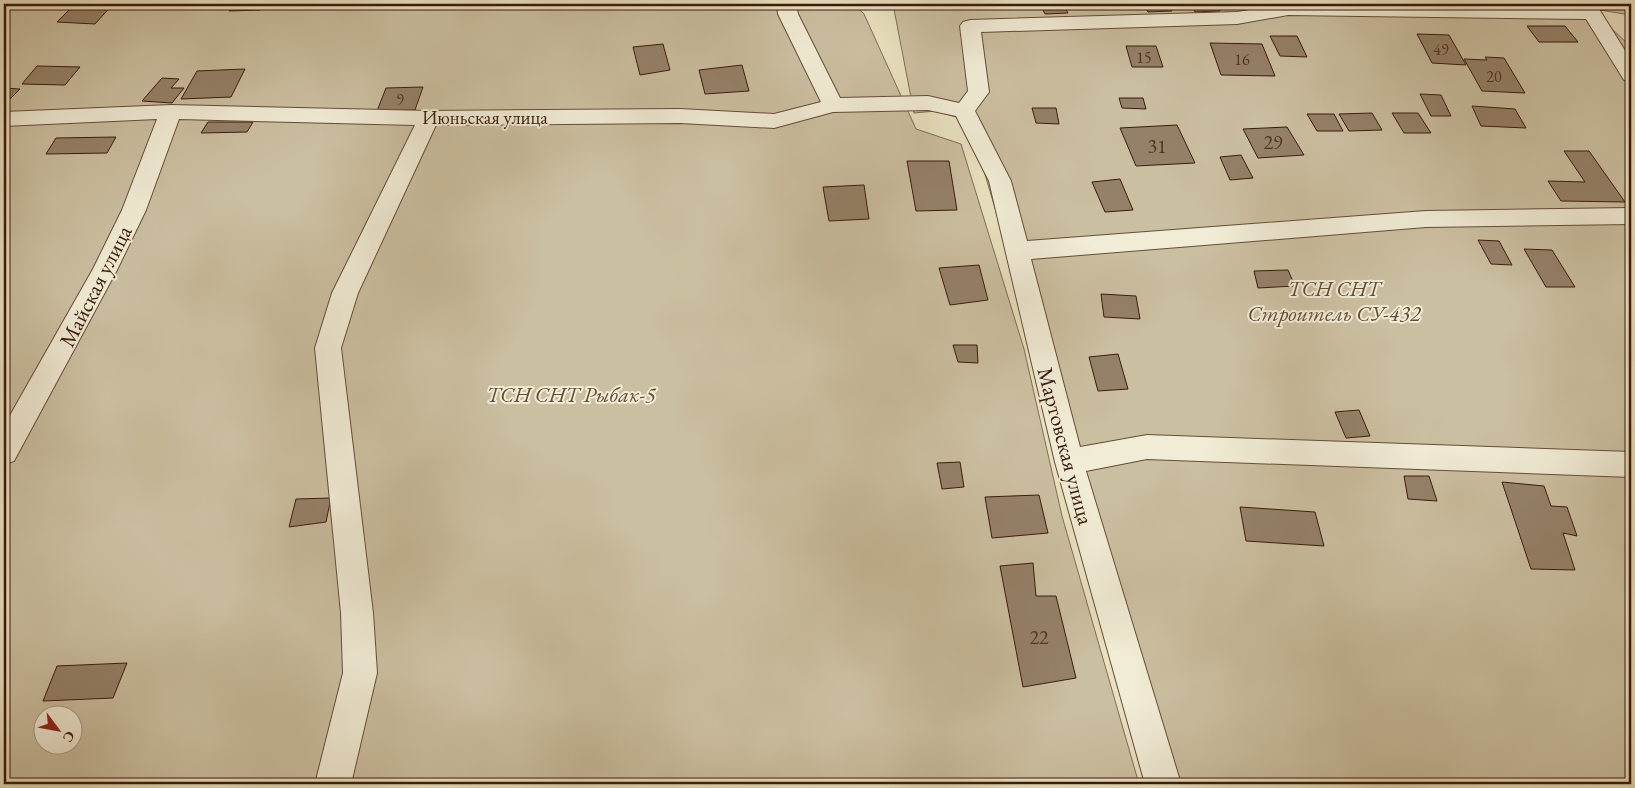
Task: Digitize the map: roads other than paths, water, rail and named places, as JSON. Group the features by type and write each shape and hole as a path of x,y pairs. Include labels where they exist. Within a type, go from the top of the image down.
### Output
{"lane":[{"path":"786,4 788,14 833,105"},
{"path":"964,111 980,92 970,26 1237,18 1288,9 1587,8 1612,22 1631,42"},
{"path":"1587,8 1631,76"},
{"name":"Июньская улица","path":"4,119 171,112 429,118 680,116 774,121 833,105 928,103 964,111"},
{"name":"Мартовская улица","path":"964,111 1000,182 1069,462 1163,784"},
{"name":"Майская улица","path":"4,452 58,356 134,210 171,112"},
{"path":"333,784 360,673 357,613 328,348 345,293 387,202 429,118"},
{"path":"1016,251 1426,219 1631,216"},
{"path":"1069,462 1147,447 1631,466"}],"park label":[{"name":"ТСН СНТ Строитель СУ-432","path":"1334,300"},
{"name":"ТСН СНТ Рыбак-5","path":"571,394"}]}
